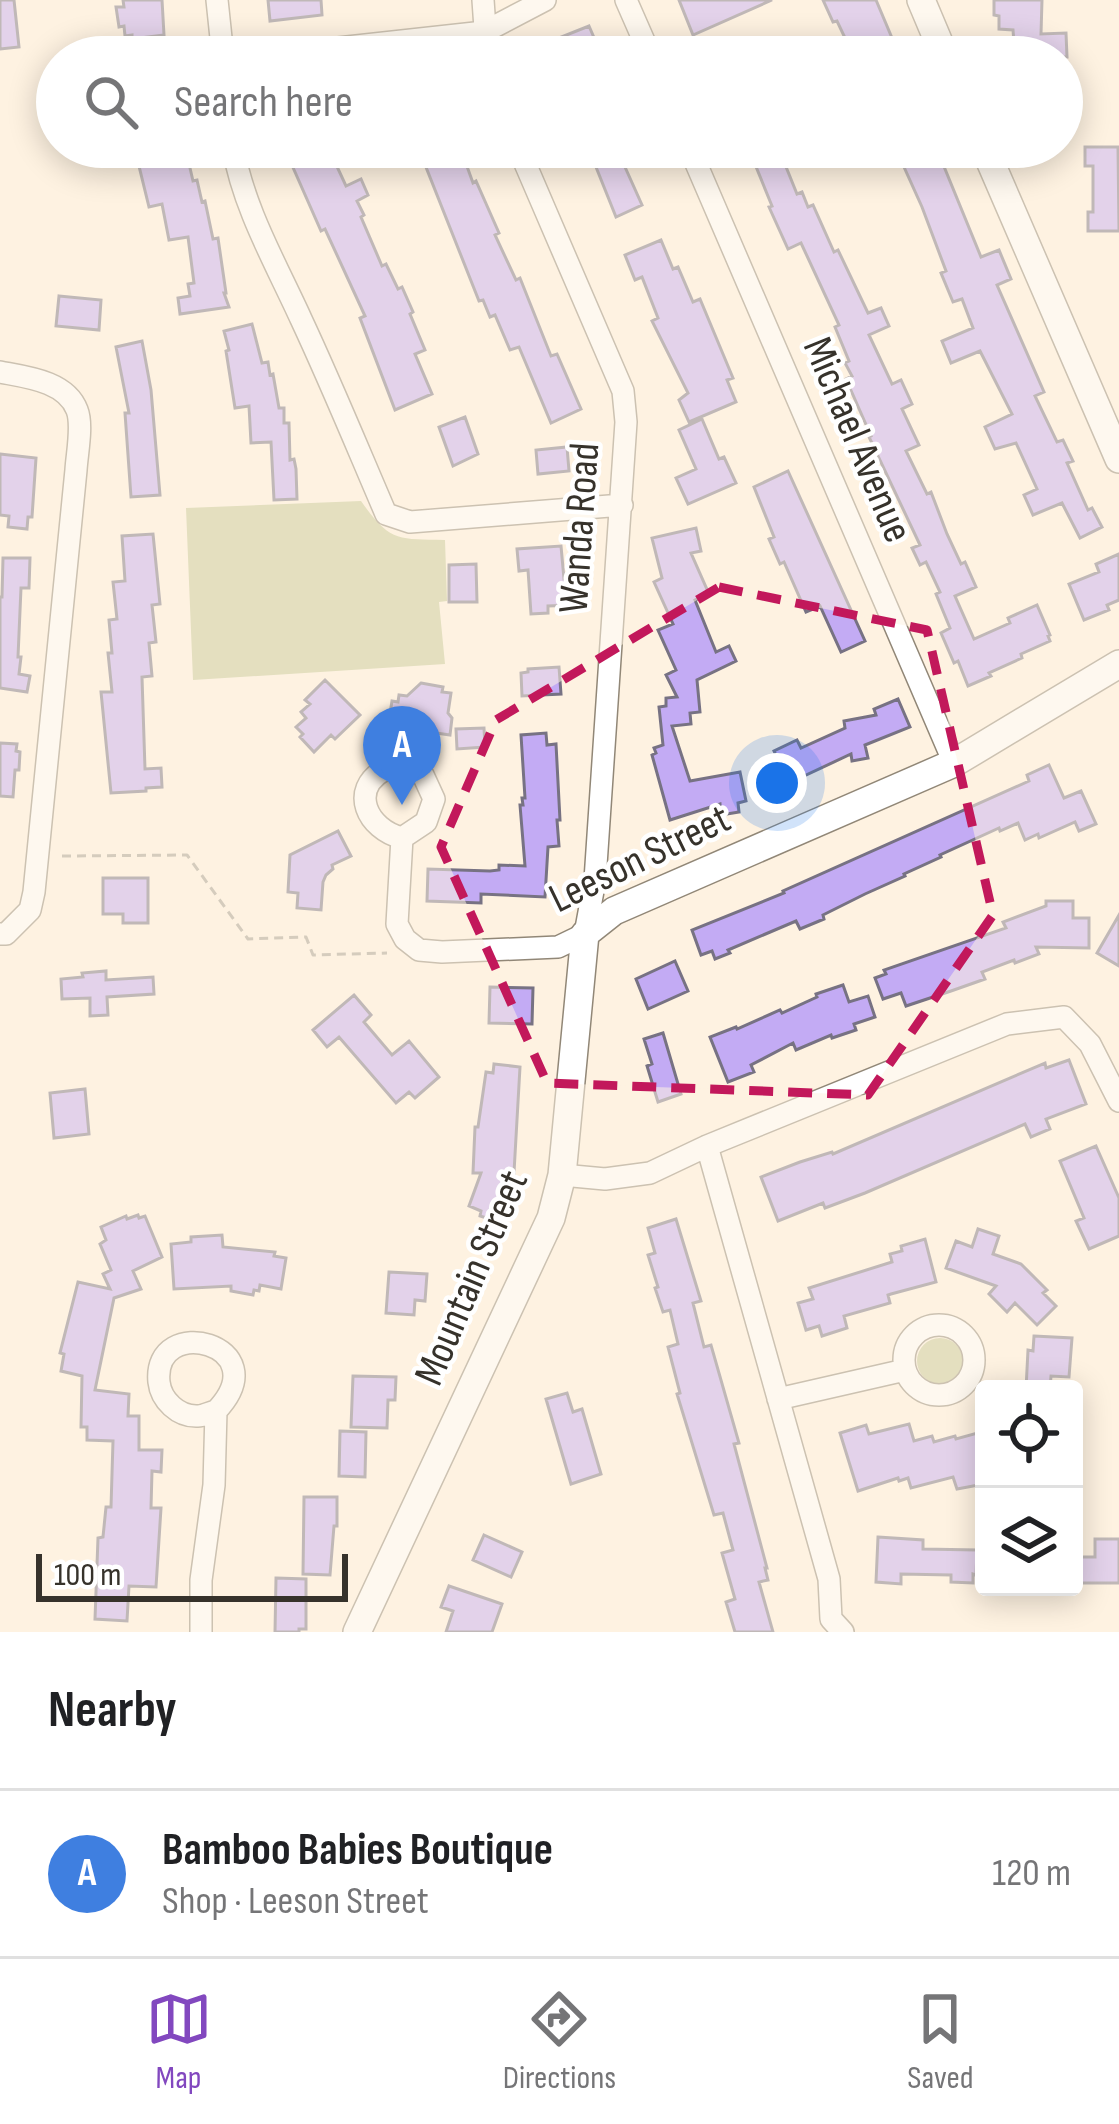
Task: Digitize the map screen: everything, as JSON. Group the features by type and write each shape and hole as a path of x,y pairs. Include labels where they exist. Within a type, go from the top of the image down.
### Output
{"street":[{"path":"217,0 221,36"},
{"path":"483,0 484,36"},
{"path":"448,36 484,32 545,0"},
{"path":"626,0 642,36"},
{"path":"920,0 936,36"},
{"path":"237,168 386,514 410,522 622,505"},
{"name":"Wanda Road","path":"527,168 623,391 626,422 595,880 585,934"},
{"name":"Michael Avenue","path":"698,168 954,763"},
{"path":"993,168 1119,459"},
{"path":"0,372 40,379 67,396 79,412 30,910 6,934 0,934"},
{"name":"Leeson Street","path":"418,950 558,947 585,934 614,911 954,763 1119,664"},
{"path":"402,838 397,924 418,950"},
{"name":"Mountain Street","path":"357,1632 551,1218 562,1174 585,934"},
{"path":"562,1174 605,1179 650,1172 1007,1024 1064,1017 1090,1044 1119,1101"},
{"path":"707,1146 829,1579 831,1619 843,1632"},
{"path":"778,1399 905,1370"},
{"path":"201,1632 216,1411"}],"path":[{"path":"37,857 187,855 248,939 306,938 313,955 418,950"}],"highlighted area":[{"path":"719,587 927,630 993,915 868,1095 547,1083 441,847 496,720"}],"green space":[{"path":"361,501 396,536 445,540 447,601 439,602 445,664 193,680 186,508"},
{"path":"940,1338 956,1345 963,1361 956,1377 940,1384 924,1377 917,1361 924,1345"}],"building":[{"path":"0,0 14,0 19,47 0,49"},
{"path":"123,0 162,0 164,35 125,36 116,7 124,7"},
{"path":"268,0 321,0 322,15 270,21"},
{"path":"679,0 772,0 693,35"},
{"path":"823,0 876,0 891,36 844,36 837,21 833,22"},
{"path":"994,0 1042,0 1041,34 1066,36 1013,36 1013,30 999,29 999,16 994,15"},
{"path":"589,26 593,36 564,36"},
{"path":"1085,147 1118,147 1119,231 1088,231 1093,166 1085,166"},
{"path":"139,168 190,168 205,201 213,239 218,238 229,307 180,314 178,298 190,296 188,284 194,283 188,237 169,240 162,204 149,207"},
{"path":"293,168 338,168 346,186 361,179 368,195 357,201 361,217 382,266 386,264 398,289 402,287 413,312 425,350 415,354 432,394 395,410 360,318 365,316 325,229 321,231"},
{"path":"426,168 468,168 473,183 476,181 499,233 495,235 581,409 551,423 519,347 510,350 495,315 490,317 483,300 479,301"},
{"path":"596,168 625,168 642,205 616,217"},
{"path":"757,168 786,168 797,194 802,192 808,207 813,205 868,313 881,308 889,326 869,335 892,384 901,380 912,404 902,409 919,445 906,451 976,587 955,596 974,639 1037,605 1050,641 1021,654 1022,658 989,673 991,676 968,686 958,661 954,663 941,633 950,628 936,594 940,592 926,562 920,565 912,548 920,545 846,379 852,376 835,327 839,325 801,243 788,249"},
{"path":"904,168 945,168 981,257 999,250 1011,279 997,285 1044,392 1035,396 1057,442 1063,440 1073,461 1067,463 1088,510 1092,508 1102,527 1080,538 1062,503 1033,515 1024,495 1037,489 1016,443 995,449 985,427 1012,414 980,351 951,363 942,341 973,328 962,299 953,302"},
{"path":"661,240 693,302 700,299 733,378 727,380 736,402 689,422 679,400 688,393 652,321 658,318 642,277 635,280 625,255"},
{"path":"59,296 101,300 99,330 56,326"},
{"path":"252,324 262,363 268,362 273,374 279,408 284,408 284,423 289,423 297,499 274,500 271,442 251,443 249,406 235,408 224,331"},
{"path":"142,341 160,495 131,497 125,413 129,413 116,347"},
{"path":"465,417 478,454 453,466 439,427"},
{"path":"702,419 719,459 724,457 736,483 688,504 676,478 696,469 679,430"},
{"path":"567,447 569,471 538,474 536,450"},
{"path":"0,454 36,458 27,529 8,527 9,516 0,515"},
{"path":"788,471 865,641 841,652 820,606 806,612 769,539 774,537 754,487"},
{"path":"696,528 701,551 691,553 709,594 695,600 716,652 729,646 736,661 697,680 700,712 690,713 691,724 672,726 690,781 740,772 746,801 738,803 739,812 721,815 720,804 670,820 652,755 654,748 663,745 659,707 666,706 666,698 677,697 666,675 676,670 658,630 673,624 654,582 662,578 652,538"},
{"path":"153,534 160,604 152,605 156,642 149,643 152,676 142,677 145,769 161,768 162,787 111,793 101,692 112,692 108,653 112,653 109,620 117,619 113,582 125,581 122,536"},
{"path":"561,546 564,579 583,584 584,600 531,614 528,570 519,571 517,549"},
{"path":"1119,554 1119,600 1107,605 1109,610 1084,620 1069,584 1099,572 1096,564"},
{"path":"3,558 30,558 29,588 21,588 18,657 19,674 30,676 27,692 0,688"},
{"path":"476,564 477,602 449,602 449,565"},
{"path":"559,667 561,694 522,696 521,673"},
{"path":"325,680 360,715 314,752 296,727 306,718 301,712 310,704 305,700"},
{"path":"421,683 451,693 450,735 388,726 392,701 398,702 399,695 407,696"},
{"path":"898,699 910,727 865,745 868,758 852,761 851,754 789,783 774,751 797,740 801,748 845,728 844,721 876,715 874,709"},
{"path":"484,728 485,747 457,749 456,729"},
{"path":"546,733 547,745 556,744 560,820 559,846 548,847 545,897 481,894 481,903 427,901 428,869 490,871 499,870 499,865 525,866 521,735"},
{"path":"0,743 17,744 20,752 13,797 0,796"},
{"path":"1049,765 1064,798 1081,791 1096,824 1079,831 1075,822 1025,840 1018,823 999,828 823,915 824,919 800,929 796,921 715,959 712,951 701,955 692,930 1029,781 1027,775"},
{"path":"338,831 351,856 332,865 326,875 321,910 297,908 298,893 288,892 290,855"},
{"path":"103,878 148,878 148,923 123,923 123,914 103,914"},
{"path":"1046,901 1073,901 1073,918 1089,918 1089,948 1036,947 1039,954 982,972 985,979 951,991 906,1006 901,993 883,999 875,978 886,974 884,970 1006,928 1003,922 1046,906"},
{"path":"1119,915 1119,966 1097,953"},
{"path":"675,961 688,991 648,1009 636,979"},
{"path":"106,971 106,980 153,977 154,994 107,997 108,1015 90,1016 90,998 62,999 61,979"},
{"path":"843,985 849,1002 868,996 875,1017 854,1024 856,1030 796,1050 793,1043 751,1065 754,1072 728,1082 710,1037 782,1013"},
{"path":"490,987 533,988 532,1024 489,1023"},
{"path":"354,995 371,1015 364,1022 392,1055 409,1041 439,1077 415,1098 409,1092 396,1103 339,1037 327,1047 313,1030"},
{"path":"663,1033 681,1094 658,1102 644,1039"},
{"path":"1069,1060 1086,1104 1046,1119 1050,1129 1031,1137 1025,1124 865,1193 778,1221 761,1177 833,1154 1045,1063 1046,1068"},
{"path":"494,1064 520,1067 513,1190 499,1222 480,1216 481,1211 469,1206 481,1173 473,1173 475,1127 486,1072 493,1073"},
{"path":"85,1089 89,1134 54,1138 50,1093"},
{"path":"1096,1146 1119,1198 1119,1236 1089,1249 1076,1221 1084,1218 1060,1161"},
{"path":"145,1216 162,1257 133,1271 141,1289 114,1298 95,1390 129,1394 128,1416 139,1416 139,1450 162,1450 161,1472 152,1471 151,1508 161,1508 156,1587 129,1586 127,1621 95,1619 98,1538 103,1537 106,1507 111,1507 113,1441 87,1440 87,1427 81,1427 82,1376 61,1371 64,1354 60,1353 78,1282 110,1289 103,1274 111,1270 100,1244 106,1240 101,1227"},
{"path":"676,1219 701,1301 693,1303 704,1347 711,1345 739,1443 734,1444 767,1568 768,1580 759,1582 773,1632 735,1632 726,1602 735,1599 722,1553 733,1550 723,1513 714,1515 677,1394 668,1347 678,1344 670,1310 663,1312 648,1255 655,1253 648,1228"},
{"path":"978,1229 999,1236 993,1254 1021,1264 1047,1290 1043,1293 1056,1306 1037,1325 1015,1303 1007,1312 989,1294 996,1286 946,1268 956,1241 972,1247"},
{"path":"222,1235 223,1247 275,1252 274,1256 286,1258 281,1289 260,1285 253,1295 231,1291 231,1286 174,1289 171,1244"},
{"path":"925,1239 936,1282 888,1295 890,1303 844,1316 847,1328 822,1336 819,1326 806,1330 798,1303 813,1299 809,1288 892,1262 890,1254 902,1251 901,1246"},
{"path":"389,1272 427,1274 425,1301 415,1300 414,1315 386,1313"},
{"path":"1034,1336 1072,1338 1069,1377 1026,1380 1028,1350 1033,1351"},
{"path":"353,1376 396,1377 395,1400 388,1400 387,1428 351,1427"},
{"path":"567,1393 573,1412 582,1409 601,1474 571,1484 546,1399"},
{"path":"909,1424 914,1441 975,1434 975,1486 957,1489 953,1477 911,1488 908,1478 898,1478 858,1491 840,1433 866,1425 869,1434"},
{"path":"340,1431 366,1432 365,1477 339,1476"},
{"path":"304,1497 337,1497 330,1575 303,1574"},
{"path":"484,1535 522,1552 511,1577 473,1560"},
{"path":"878,1537 923,1540 923,1549 975,1550 973,1583 951,1582 951,1575 901,1574 901,1584 876,1582"},
{"path":"1095,1539 1119,1539 1119,1583 1083,1583 1083,1557 1095,1557"},
{"path":"276,1578 306,1579 306,1629 275,1632"},
{"path":"449,1586 502,1604 492,1632 446,1632 453,1611 441,1607"}],"place":[{"name":"Bamboo Babies Boutique","path":"402,805"}]}
